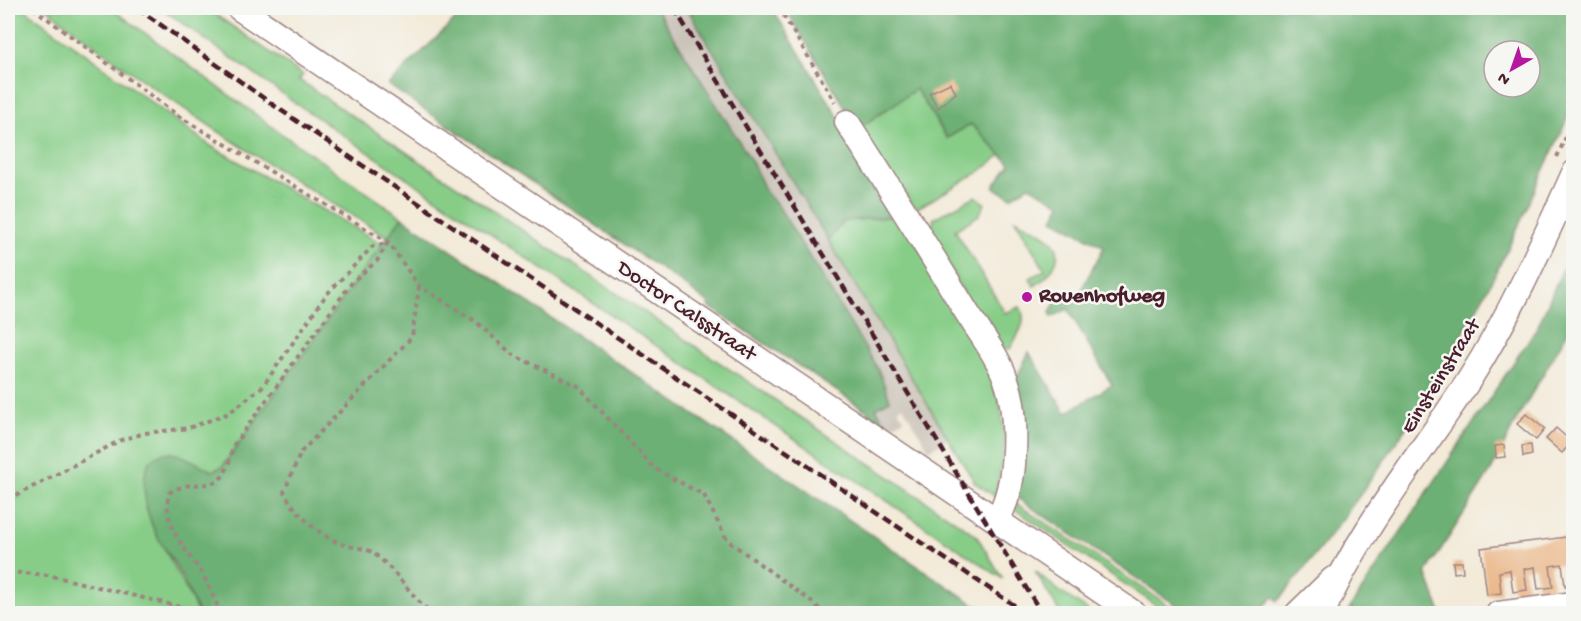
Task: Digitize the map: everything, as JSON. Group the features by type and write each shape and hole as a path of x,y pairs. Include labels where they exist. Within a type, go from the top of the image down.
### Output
{"street":[{"name":"Doctor Calsstraat","path":"239,8 706,326 998,519 1135,614"},
{"path":"847,122 912,222 1005,375 1013,425 1013,464 1008,498 998,519"},
{"name":"Einsteinstraat","path":"1322,614 1339,573 1470,378 1522,286 1565,166"},
{"name":"Einsteinstraat","path":"1297,614 1339,573"},
{"path":"1498,614 1574,604"}],"path":[{"path":"33,8 180,117 388,242 419,286 475,321 513,355 578,386 655,469 704,495 727,540 816,605 823,614"},
{"path":"779,8 847,122"},
{"path":"1565,166 1574,118"},
{"path":"8,500 122,440 145,433 189,428 215,421 229,413 263,386 326,295 373,246 388,242"},
{"path":"222,614 200,572 176,538 166,508 169,493 189,485 212,485 218,482 240,437 353,281 377,261 388,242"},
{"path":"419,286 412,337 301,452 284,492 294,512 320,530 341,544 371,551 394,571 411,596 432,614"},
{"path":"8,572 48,575 210,614"}],"shaded area":[{"path":"656,8 687,8 948,439 929,450 903,406 898,409 904,419 891,427 886,425 876,407 890,399 878,369 777,204 767,194 752,162"}],"green space":[{"path":"8,8 23,8 211,146 383,244 222,467 212,471 171,453 145,504 163,546 198,613 8,613"},
{"path":"46,8 111,8 282,134 402,217 388,237 171,100"},
{"path":"161,8 206,8 303,75 299,80 976,535 1003,579 288,98"},
{"path":"467,8 656,8 752,162 767,194 777,204 878,369 890,400 876,408 885,423 708,306 709,304 683,284 388,85"},
{"path":"687,8 772,8 899,216 844,221 828,240"},
{"path":"785,8 1573,8 1575,76 1571,107 1515,234 1487,290 1424,399 1354,503 1278,601 1273,597 1258,613 1188,613 1016,497 1016,379 1029,352 1066,413 1112,385 1068,309 1052,317 1050,312 1060,294 1075,301 1104,247 1053,219 1061,204 1029,186 1011,197 993,187 1010,164 971,124 947,138 916,89 858,129"},
{"path":"916,89 947,138 971,124 1001,155 981,171 916,209 858,129"},
{"path":"976,196 985,204 979,215 955,230 1005,313 1020,307 1023,323 1010,349 996,347 929,235 934,218"},
{"path":"899,216 996,371 1005,440 996,497 975,483 828,240 844,221"},
{"path":"402,217 987,613 198,613 180,573 157,537 151,523 144,484 145,472 150,462 158,455 170,453 186,457 212,471 222,467"},
{"path":"1015,219 1047,236 1057,249 1054,266 1034,286 1030,278 1045,270"},
{"path":"1573,245 1573,323 1517,419 1492,469 1426,573 1441,613 1346,614 1538,326"},
{"path":"1014,502 1180,613 1166,612 1013,508"},
{"path":"1035,571 1059,591 1092,613 1060,613"}],"building":[{"path":"950,83 956,93 938,108 929,93"},
{"path":"1526,414 1545,429 1536,440 1517,424"},
{"path":"1556,428 1572,442 1562,453 1546,439"},
{"path":"1504,445 1505,457 1496,458 1495,446"},
{"path":"1531,445 1532,455 1523,457 1522,446"},
{"path":"1574,536 1574,584 1565,586 1562,564 1550,566 1553,587 1538,589 1535,567 1524,569 1527,590 1513,592 1510,570 1499,572 1501,593 1487,595 1481,548"},
{"path":"1453,562 1462,562 1463,572 1454,573"}],"railway":[{"path":"137,8 279,109 1027,614"},
{"path":"674,8 1042,614"}],"place":[{"name":"Rouenhofweg","path":"1027,297"}]}
